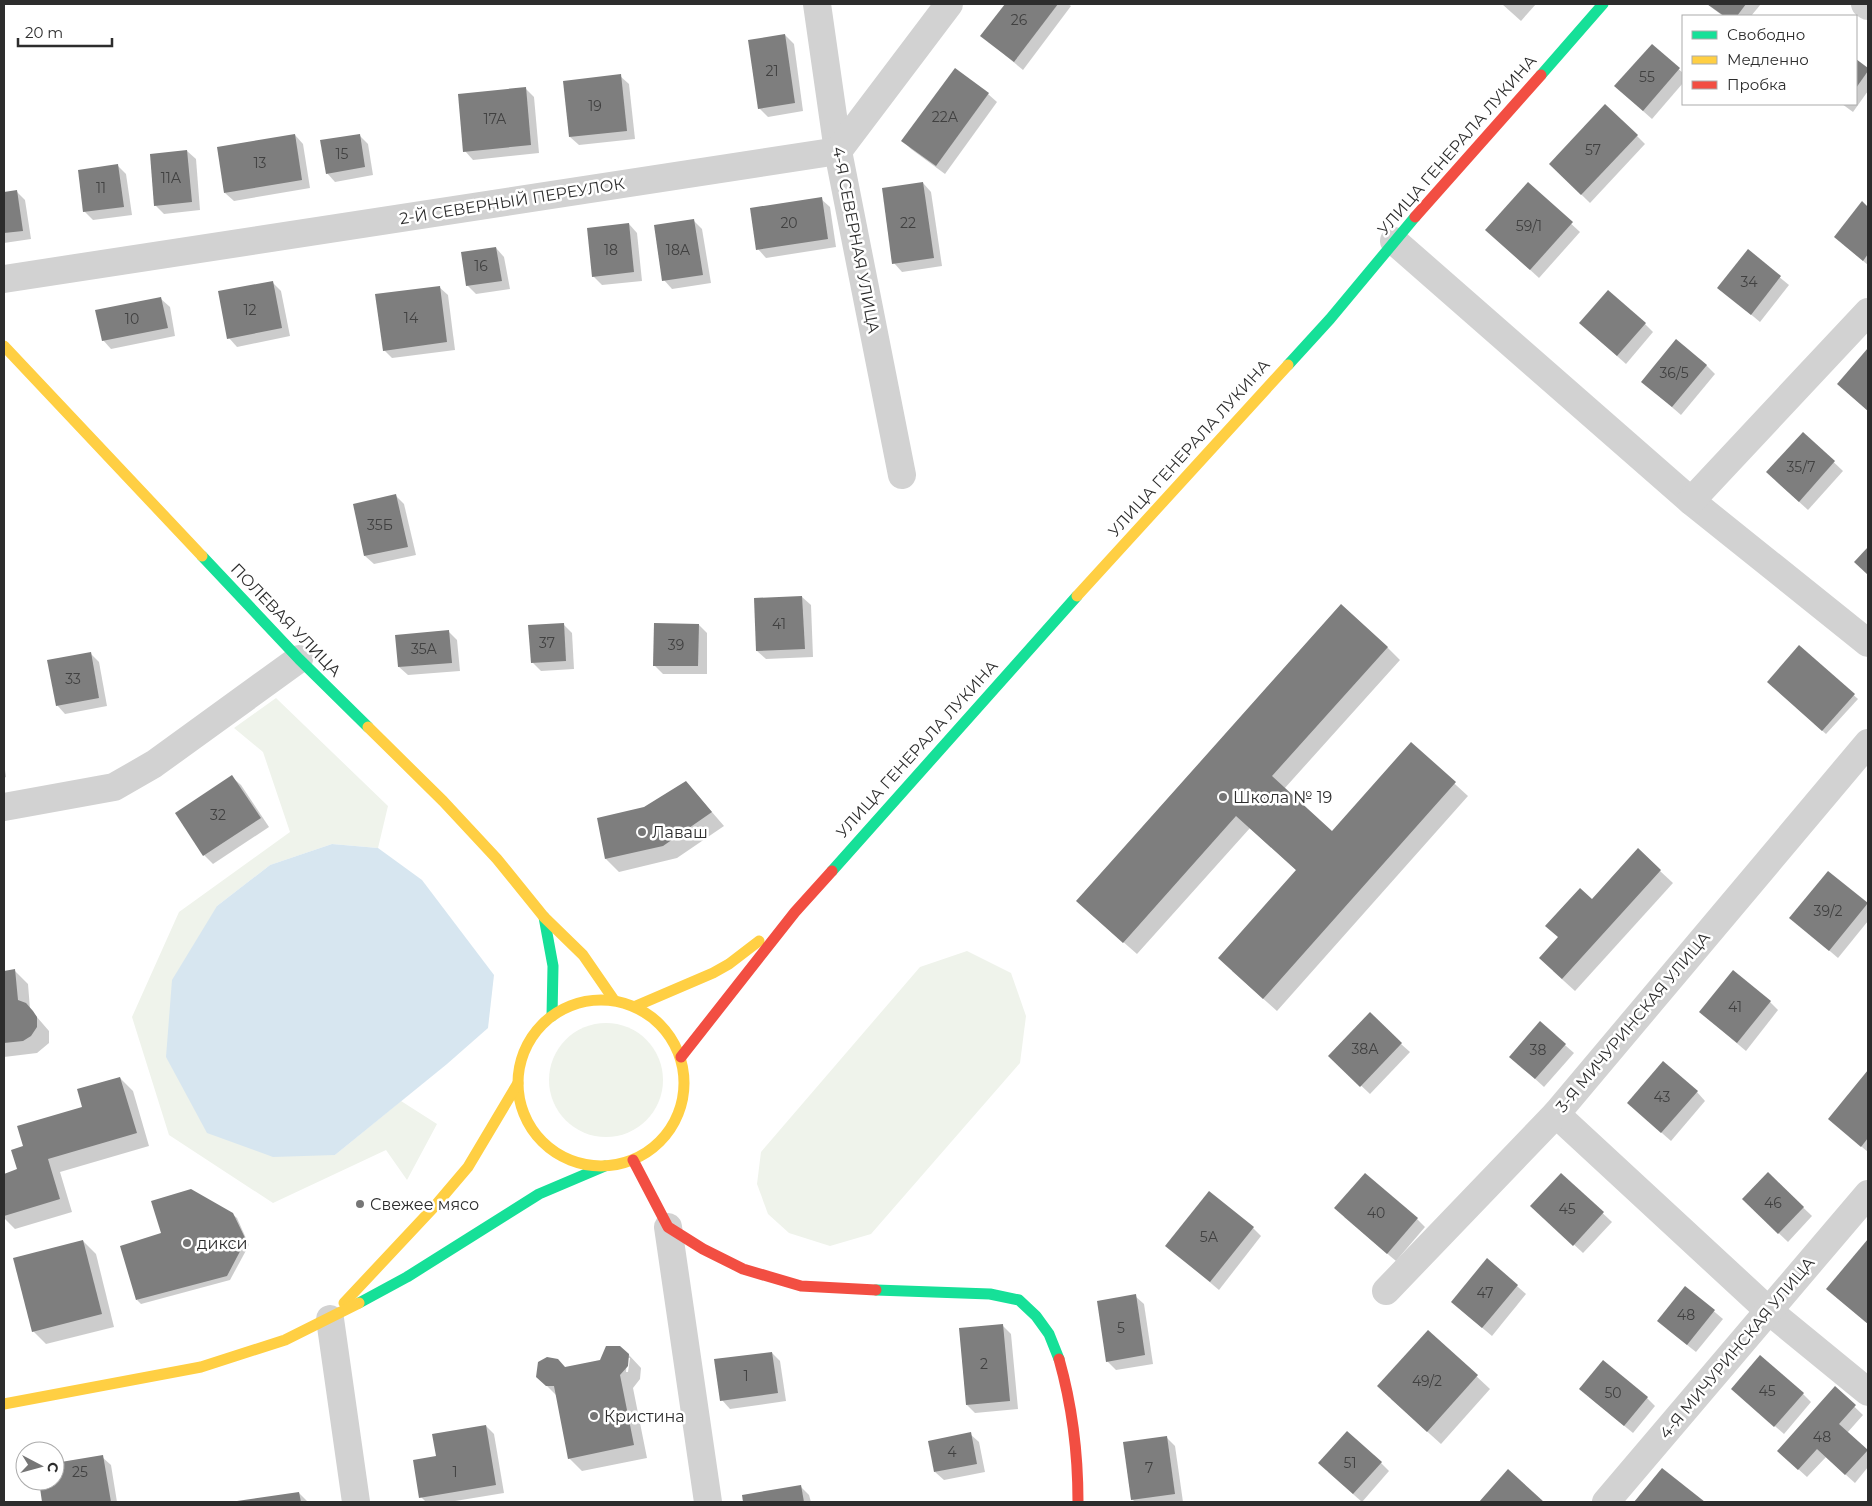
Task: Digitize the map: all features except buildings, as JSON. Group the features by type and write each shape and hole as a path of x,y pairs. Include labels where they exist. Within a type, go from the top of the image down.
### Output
{"main road":[{"name":"УЛИЦА ГЕНЕРАЛА ЛУКИНА","path":"681,1057 795,912 1058,616 1330,318 1394,241 1603,4"},
{"name":"ПОЛЕВАЯ УЛИЦА","path":"4,346 299,659 443,801 497,858 544,917 583,955 614,1000"},
{"name":"УЛИЦА ГЕНЕРАЛА ЛУКИНА","path":"636,1006 704,977 729,964 795,912"},
{"name":"ПОЛЕВАЯ УЛИЦА","path":"544,917 552,966 552,1016"},
{"path":"4,1404 201,1367 286,1340 407,1278 538,1194 606,1166 634,1160 666,1136 684,1098 681,1057 674,1041 664,1027 651,1015 636,1006 614,1000 581,1001 552,1016 538,1029 527,1045 520,1064 518,1083 522,1110 535,1134 554,1152 578,1163 606,1166"},
{"path":"330,1319 434,1207 468,1166 518,1083"},
{"path":"634,1160 668,1227 703,1249 743,1269 801,1286 990,1294 1019,1300 1036,1316 1049,1334 1058,1356 1068,1392 1078,1474 1078,1502"}],"street":[{"name":"4-Я СЕВЕРНАЯ УЛИЦА","path":"817,4 838,151 902,475"},
{"path":"838,151 949,4"},
{"name":"2-Й СЕВЕРНЫЙ ПЕРЕУЛОК","path":"4,279 838,151"},
{"path":"1394,241 1690,501 1868,643"},
{"path":"1690,501 1868,312"},
{"path":"4,807 114,787 154,764 299,659"},
{"name":"3-Я МИЧУРИНСКАЯ УЛИЦА","path":"1386,1291 1556,1114 1868,742"},
{"path":"1556,1114 1769,1311 1868,1392"},
{"name":"4-Я МИЧУРИНСКАЯ УЛИЦА","path":"1606,1502 1868,1194"},
{"path":"668,1227 708,1502"},
{"path":"330,1319 356,1502"}],"shaded area":[{"path":"276,698 388,806 378,848 332,844 270,865 217,906 335,1155 401,1101 437,1124 407,1180 386,1150 273,1203 169,1135 132,1017 179,912 290,832 263,752 234,728"},
{"path":"332,844 378,848 422,880 494,975 488,1028 447,1064 335,1155 273,1157 207,1133 166,1057 172,980 217,906 270,865"},
{"path":"967,951 1011,973 1026,1016 1020,1063 871,1234 830,1246 789,1233 768,1214 757,1184 761,1152 920,967"},
{"path":"606,1023 628,1027 647,1039 659,1058 663,1080 659,1102 647,1121 628,1133 606,1137 584,1133 565,1121 553,1102 549,1080 553,1058 565,1039 584,1027"}],"traffic: fast":[{"path":"1541,75 1603,4"},
{"path":"1288,365 1330,319 1415,217"},
{"path":"202,556 299,659 368,727"},
{"path":"832,871 1077,596"},
{"path":"544,917 553,966 552,1016"},
{"path":"359,1303 407,1277 539,1194 605,1166"},
{"path":"876,1290 990,1294 1019,1300 1036,1316 1049,1334 1059,1359"}],"traffic: slow":[{"path":"4,346 202,556"},
{"path":"1077,596 1288,365"},
{"path":"368,727 443,801 497,859 544,917 583,955 614,1000"},
{"path":"636,1006 713,973 729,964 759,941"},
{"path":"601,1000 633,1007 647,1014 660,1024 670,1037 677,1051 684,1083 677,1115 670,1129 660,1142 647,1152 633,1159 601,1166 569,1159 555,1152 542,1142 532,1129 525,1115 518,1083 525,1051 532,1037 542,1024 555,1014 569,1007 601,1000"},
{"path":"344,1303 434,1207 468,1167 518,1083"},
{"path":"4,1404 201,1367 285,1340 359,1303"}],"traffic: jam":[{"path":"1415,217 1541,75"},
{"path":"681,1057 795,912 832,871"},
{"path":"633,1160 668,1227 703,1249 743,1269 801,1286 876,1290"},
{"path":"1059,1359 1073,1430 1078,1502"}],"place":[{"name":"Школа № 19","path":"1223,797"},
{"name":"Лаваш","path":"642,832"},
{"name":"Свежее мясо","path":"360,1204"},
{"name":"дикси","path":"187,1243"},
{"name":"Кристина","path":"594,1416"}]}
